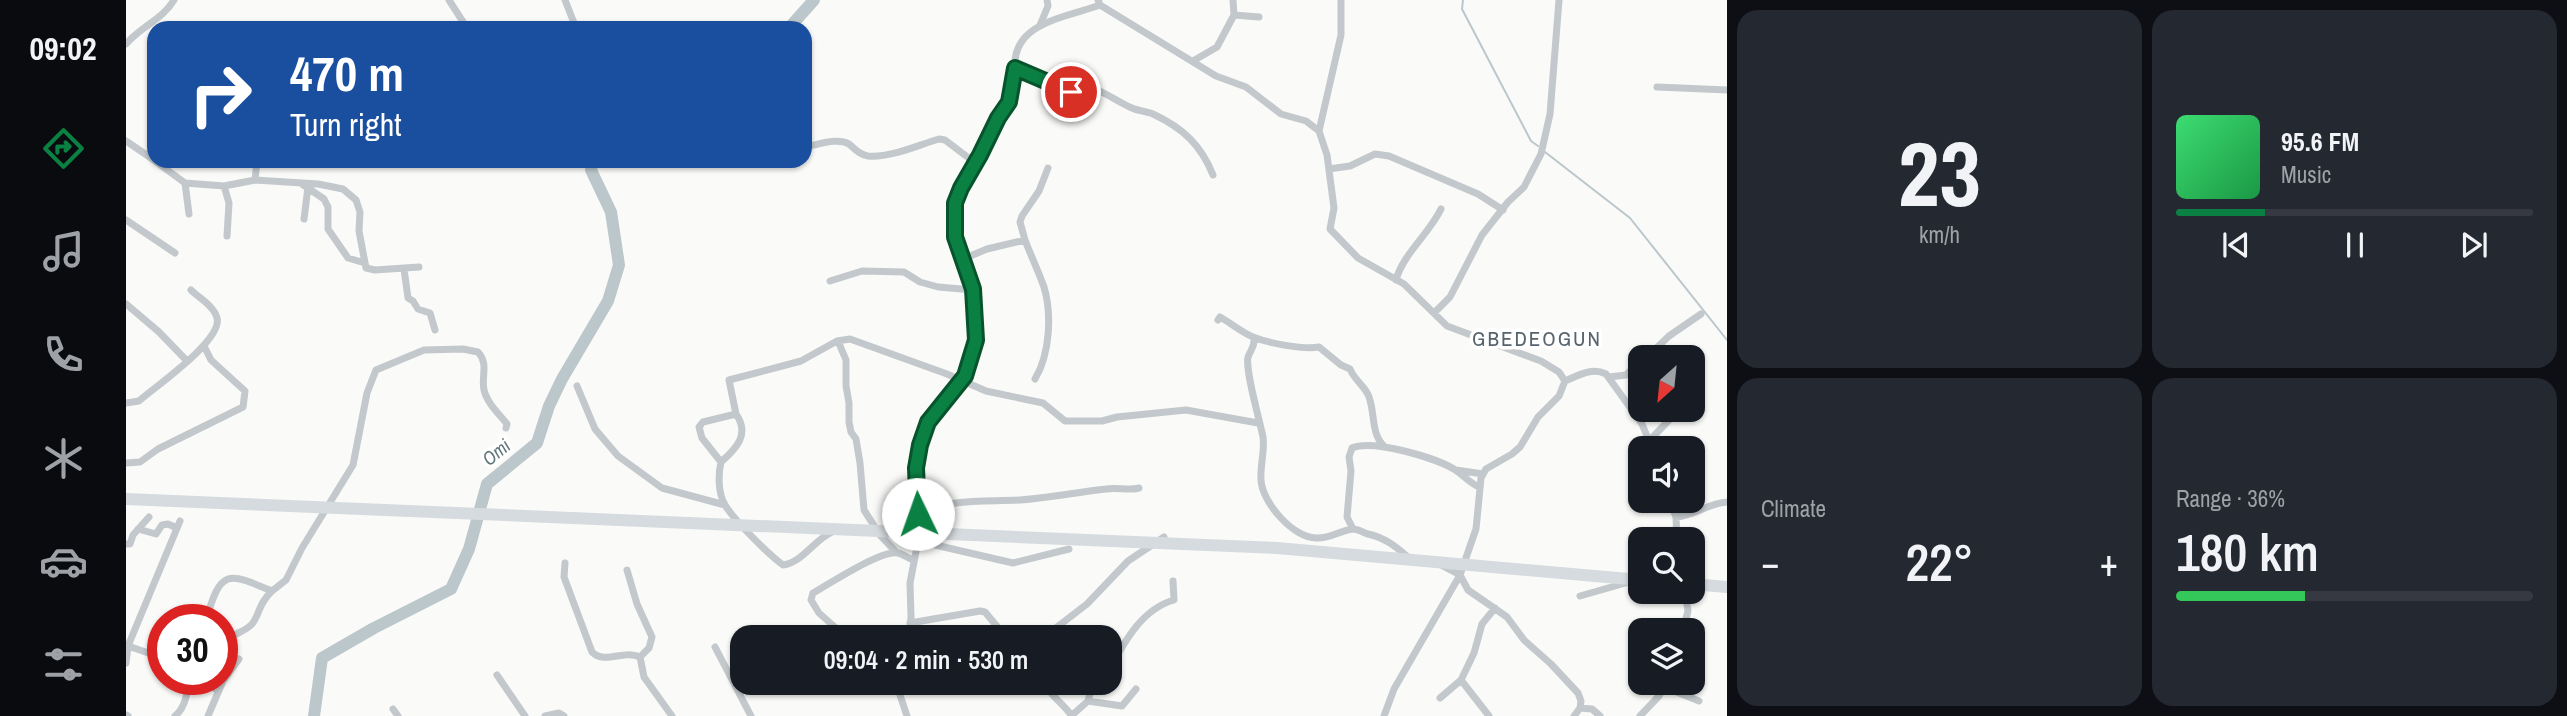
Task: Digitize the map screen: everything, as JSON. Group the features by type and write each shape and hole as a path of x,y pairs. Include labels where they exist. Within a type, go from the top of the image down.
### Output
{"highway":[{"path":"126,499 1277,548 1628,579"},
{"path":"1705,585 1727,587"}],"street":[{"path":"152,21 163,14 174,0"},
{"path":"449,0 462,21"},
{"path":"565,0 573,21"},
{"path":"1040,25 1048,6 1047,0"},
{"path":"1193,61 1217,47 1234,15 1233,0"},
{"path":"1341,0 1341,35 1319,131 1329,169 1334,208 1330,229 1358,258 1404,285 1447,326 1541,361 1559,372 1565,381"},
{"path":"1434,313 1450,297 1482,236 1524,187 1541,154 1547,134 1559,0"},
{"path":"996,625 985,612 980,611 910,623 910,583 918,541 916,468 920,445 928,422 961,381 971,363 976,340 973,289 955,237 955,203 974,162 1009,102 1018,47 1025,37 1044,21 1072,15 1099,2 1216,76 1246,87 1281,114 1306,121 1319,131"},
{"path":"1234,15 1259,18"},
{"path":"126,44 147,24"},
{"path":"1015,68 1044,79 1065,91 1092,88 1122,101 1131,108 1152,114 1199,146 1213,175"},
{"path":"1657,87 1727,90"},
{"path":"812,146 838,141 869,156 891,154 939,139 945,140 974,162"},
{"path":"126,141 147,156"},
{"path":"1329,169 1350,166 1374,154 1389,156 1478,194 1503,210"},
{"path":"164,168 185,183 224,186 255,180 298,182 343,189 356,200 366,268 404,270 419,267"},
{"path":"255,180 256,168"},
{"path":"1035,379 1042,367 1048,313 1045,289 1020,222 1039,191 1048,168"},
{"path":"298,182 324,199 328,207 327,229 348,258 365,263"},
{"path":"185,183 189,214"},
{"path":"224,186 229,203 227,236"},
{"path":"304,219 308,187"},
{"path":"1396,280 1401,267 1433,226 1441,209"},
{"path":"126,220 175,253"},
{"path":"963,259 987,248 1025,240"},
{"path":"404,270 408,298 418,309 430,313 435,330"},
{"path":"830,281 862,271 904,272 920,282 938,287 973,289"},
{"path":"126,403 139,401 187,361 204,346 219,322 210,306 191,290"},
{"path":"126,304 187,361"},
{"path":"1660,345 1700,314"},
{"path":"1217,320 1220,317 1254,338 1311,349 1319,348 1350,369 1355,381 1368,393 1377,440 1384,446"},
{"path":"1254,338 1255,346 1248,358 1258,423 1263,435 1263,492 1284,522 1296,532 1314,538 1330,537 1353,529 1388,540 1408,558 1433,561 1460,575 1468,590 1507,618 1524,640 1569,683 1583,705 1600,716"},
{"path":"725,505 719,476 721,461 732,453 741,440 743,431 736,414 729,380 801,361 838,341 850,339 872,345 986,391 1043,403 1065,421 1102,421 1186,410 1258,423"},
{"path":"838,341 846,360 849,422 856,439 864,510 880,535 896,552 913,560"},
{"path":"126,463 140,462 158,449 243,407 245,391 211,360 204,346"},
{"path":"238,632 254,622 263,599 286,580 302,548 353,465 367,393 376,370 424,350 478,352 484,358 484,388 488,399 507,424 506,428"},
{"path":"1384,716 1394,689 1460,575 1476,528 1479,487 1483,474 1486,469 1520,447 1538,416 1559,396 1565,381 1590,371 1600,371 1609,377 1647,436"},
{"path":"1609,377 1628,373"},
{"path":"577,386 595,429 618,456 662,488 725,505 783,565 794,562 823,536 835,531 859,527 880,535"},
{"path":"721,461 702,438 699,427 704,422 736,414"},
{"path":"1657,436 1668,422"},
{"path":"1353,529 1347,517 1351,471 1349,457 1352,448 1358,445 1384,446 1456,470 1483,474"},
{"path":"1456,470 1479,487"},
{"path":"918,514 933,506 1139,488"},
{"path":"1675,517 1727,502"},
{"path":"1674,513 1676,527"},
{"path":"126,544 130,544 133,535 149,517"},
{"path":"126,663 127,645 178,524 162,525 156,534 138,529"},
{"path":"1060,625 1087,604 1128,561 1164,537"},
{"path":"918,541 1013,563 1069,549"},
{"path":"832,625 819,613 811,597 813,593 862,564 896,552"},
{"path":"565,563 564,577 592,652 603,658 633,653 640,657 644,677 672,716"},
{"path":"627,570 637,604 652,637 649,648 640,657"},
{"path":"212,604 219,584 227,578 237,576 272,591"},
{"path":"1122,649 1139,623 1164,603 1174,600 1173,582"},
{"path":"1580,596 1628,583"},
{"path":"1440,698 1461,680 1472,659 1482,624 1495,608"},
{"path":"127,645 147,652"},
{"path":"715,647 751,716"},
{"path":"497,675 525,716"},
{"path":"1461,680 1489,716"},
{"path":"1088,701 1122,706 1136,689"},
{"path":"181,715 186,695"},
{"path":"208,716 216,695"},
{"path":"900,695 907,716"},
{"path":"1053,695 1071,715 1088,701 1090,695"},
{"path":"1640,716 1660,695"},
{"path":"1684,695 1699,701"},
{"path":"1574,716 1583,705"},
{"path":"545,716 559,713 564,716"}],"waterway":[{"name":"Omi","path":"795,21 814,0"},
{"path":"1463,0 1462,9 1531,141 1538,146"},
{"path":"1545,152 1630,218 1727,340"},
{"name":"Omi","path":"314,716 322,658 451,589 469,549 487,484 537,443 549,406 562,379 608,301 619,265 611,212 591,168"}],"district":[{"name":"GBEDEOGUN","path":"1537,338"}],"route":[{"path":"918,514 916,468 920,445 928,422 965,376 976,340 973,289 955,237 955,203 974,162 1009,102 1015,68 1071,92"}]}
